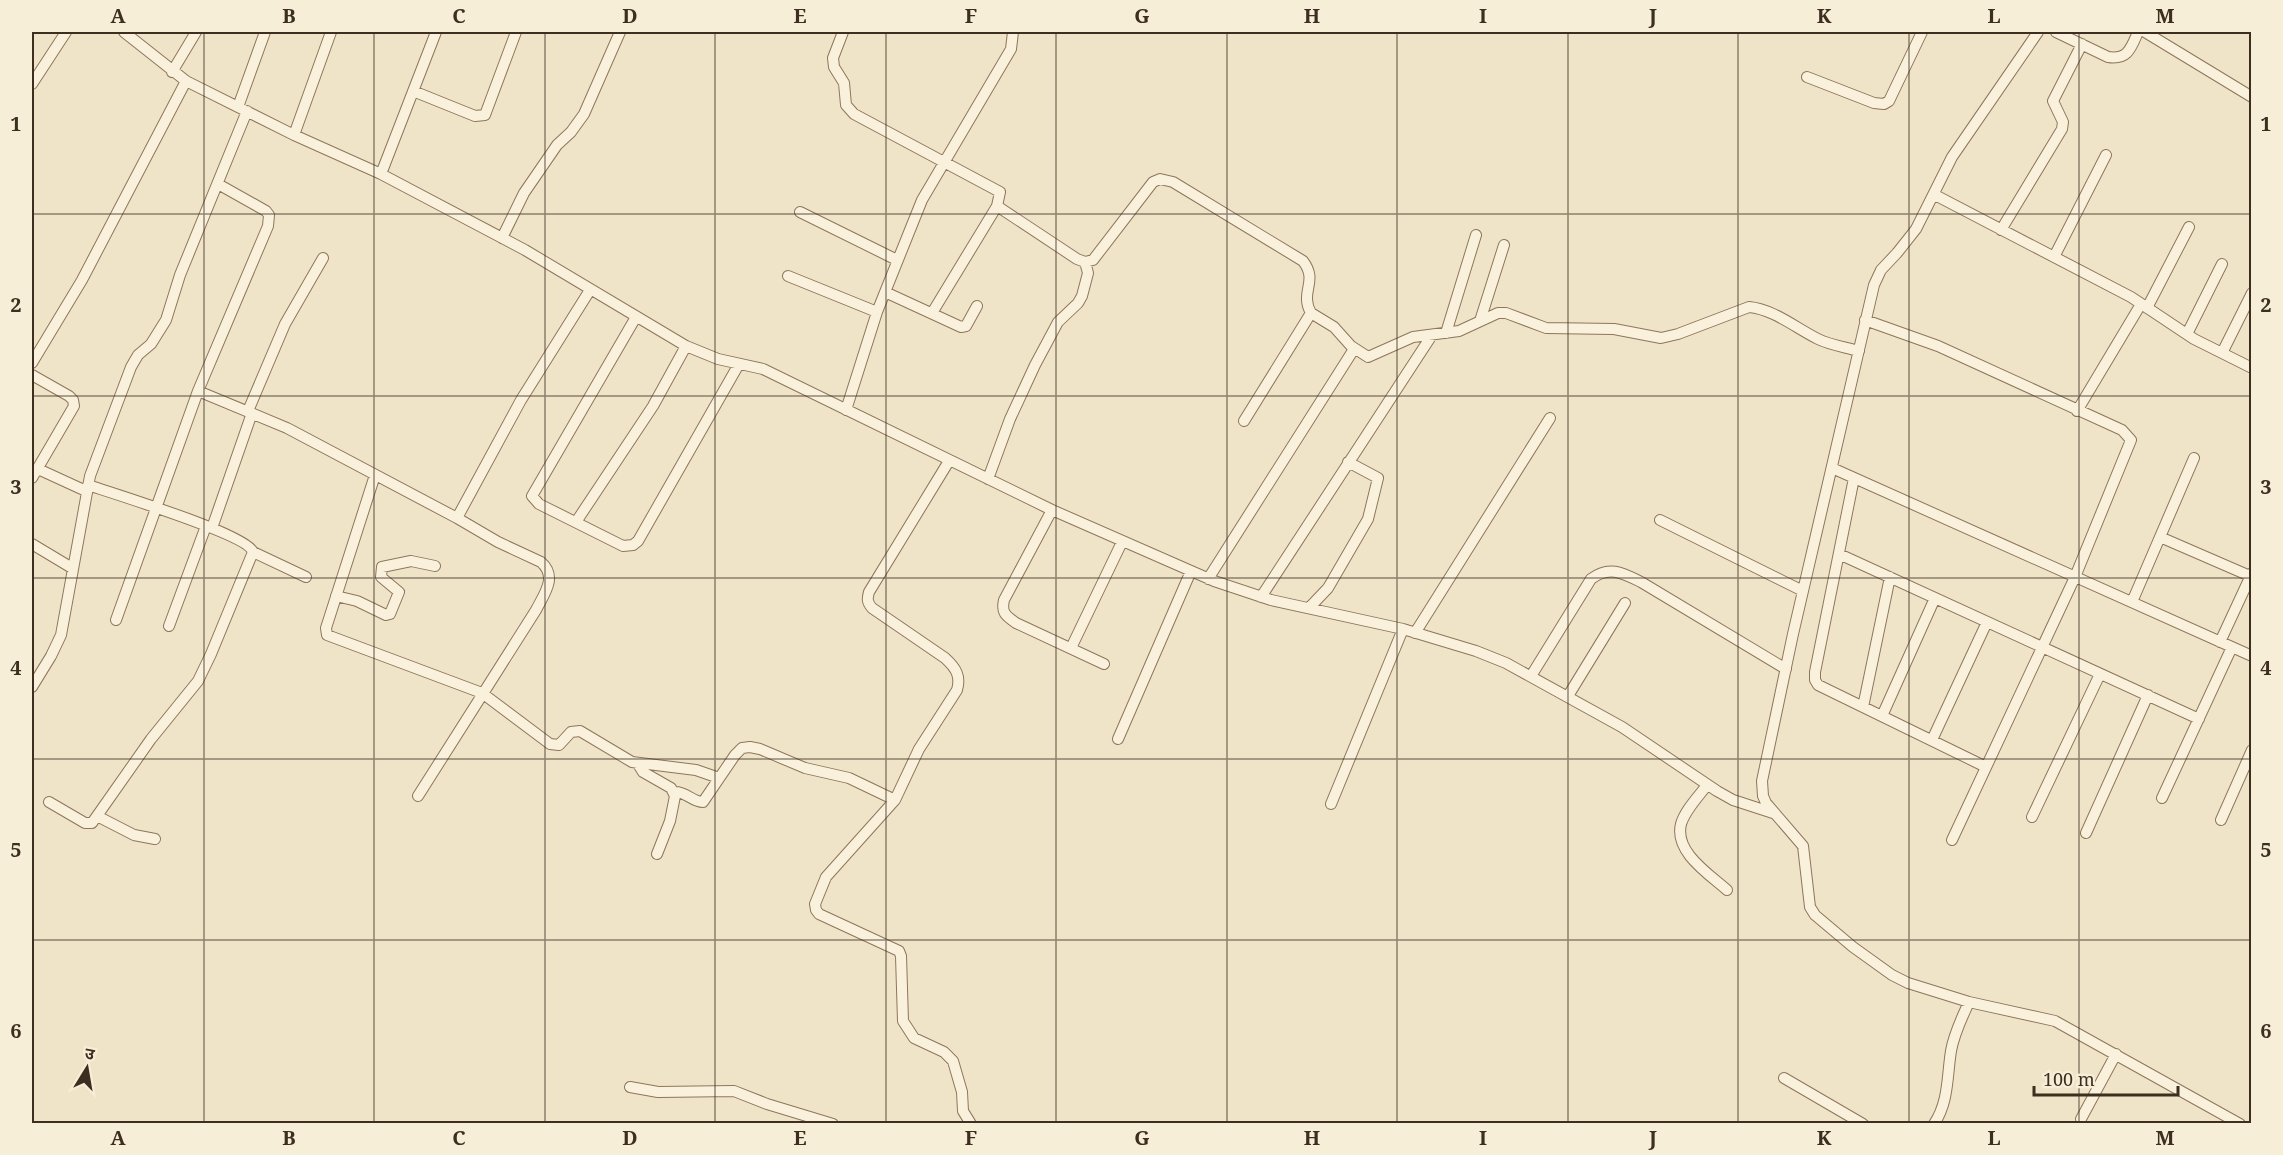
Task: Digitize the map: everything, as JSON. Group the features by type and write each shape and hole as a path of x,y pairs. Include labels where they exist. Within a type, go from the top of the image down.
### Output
{"street":[{"path":"32,84 66,32"},
{"path":"124,32 186,81 294,135 381,174 502,238 686,346 718,359 763,369 1052,510 1208,579 1261,597 1403,629 1476,651 1506,663 1622,727 1733,800 1773,813"},
{"path":"172,72 196,32"},
{"path":"32,687 61,635 87,488 130,367 161,328 180,275 218,184 265,32"},
{"path":"294,135 332,32"},
{"path":"381,174 436,32"},
{"path":"413,92 475,116 485,115 516,32"},
{"path":"502,238 524,193 557,145 571,132 584,114 620,32"},
{"path":"843,32 833,58 834,67 844,83 848,109 997,189 1001,195 997,206 932,313"},
{"path":"846,410 885,292 922,200 1011,49 1013,32"},
{"path":"1807,77 1874,103 1884,104 1889,101 1922,32"},
{"path":"2038,32 1952,157 1916,229 1877,277 1865,320 1803,591 1762,781 1763,796 1773,813 1791,830 1803,846 1806,853 1804,869 1809,899 1815,915 1892,975 1926,990 2055,1021 2240,1124"},
{"path":"2056,32 2116,59 2123,57 2138,32"},
{"path":"2145,32 2252,97"},
{"path":"2001,230 2062,129 2063,122 2053,101 2082,44"},
{"path":"32,363 82,280 186,81"},
{"path":"2054,257 2106,155"},
{"path":"997,206 1077,260 1085,262 1093,260 1153,182 1160,179 1167,180 1302,261 1310,270 1311,276 1306,298 1311,313 1334,327 1354,349 1364,356 1372,356 1413,337 1459,331 1498,313 1506,313 1546,328 1614,329 1661,338 1678,334 1749,307 1773,315 1821,340 1859,351"},
{"path":"116,620 198,391 269,220 269,214 266,211 218,184"},
{"path":"1935,195 2144,306 2187,334 2252,368"},
{"path":"800,212 897,260"},
{"path":"2077,411 2144,306 2189,227"},
{"path":"1446,333 1476,235"},
{"path":"1480,321 1504,245"},
{"path":"169,626 209,527 250,412 285,324 323,258"},
{"path":"988,479 1015,406 1035,365 1058,322 1078,303 1082,296 1087,280 1085,262"},
{"path":"2187,334 2222,264"},
{"path":"788,276 878,312"},
{"path":"457,518 521,400 591,290"},
{"path":"885,292 961,327 966,326 977,306"},
{"path":"2222,353 2252,293"},
{"path":"1244,421 1311,313"},
{"path":"636,317 532,496 539,504 623,546 633,545 638,541 739,363"},
{"path":"1865,320 1938,346 2122,430 2131,440 2075,577 1952,840"},
{"path":"1261,597 1432,335"},
{"path":"32,340 41,347"},
{"path":"576,522 653,406 686,346"},
{"path":"1208,579 1354,349"},
{"path":"32,375 69,396 74,406 34,473 156,507 209,527 247,544 253,552 306,577"},
{"path":"198,391 287,428 498,542 541,562 550,573 548,586 536,610 418,796"},
{"path":"1415,633 1551,418"},
{"path":"2132,602 2194,458"},
{"path":"949,460 869,592 868,603 945,658 954,666 960,681 957,690 919,749 895,800 824,880 815,904 819,914 899,951 903,1021 914,1038 944,1052 953,1061 962,1092 965,1117 971,1124"},
{"path":"1310,608 1328,588 1368,519 1378,478 1348,462"},
{"path":"1832,468 2252,656"},
{"path":"375,475 326,628 327,635 482,693 550,744 559,744 571,732 580,731 632,762 696,770 719,778"},
{"path":"1854,478 1815,680 1818,685 1986,767"},
{"path":"1052,510 1004,600 1002,608 1004,615 1016,623 1104,664"},
{"path":"1660,520 1803,591"},
{"path":"2160,537 2251,574 2220,642"},
{"path":"1071,648 1122,542"},
{"path":"32,544 72,568"},
{"path":"49,802 89,825 97,816 143,750 198,681 253,552"},
{"path":"1839,554 2199,719"},
{"path":"336,596 357,602 386,615 390,614 399,592 381,577 382,567 411,561 435,566"},
{"path":"1531,676 1591,579 1598,573 1608,570 1641,582 1786,669"},
{"path":"1118,739 1191,571"},
{"path":"1863,707 1890,577"},
{"path":"1882,716 1935,598"},
{"path":"1568,696 1625,603"},
{"path":"1932,740 1987,622"},
{"path":"1331,804 1403,629"},
{"path":"2162,798 2232,647"},
{"path":"2032,817 2100,674"},
{"path":"2086,833 2148,695"},
{"path":"674,792 683,792 701,803 705,801 735,754 742,748 750,747 805,768 849,778 895,800"},
{"path":"2221,820 2252,750"},
{"path":"638,764 643,772 666,784 674,792 675,802 670,821 657,854"},
{"path":"1707,785 1681,823 1680,835 1682,844 1689,854 1727,890"},
{"path":"97,816 134,835 155,839"},
{"path":"1934,1124 1947,1089 1954,1037 1969,1002"},
{"path":"2081,1119 2116,1054"},
{"path":"1784,1078 1863,1124"},
{"path":"630,1087 658,1092 734,1091 767,1104 833,1124"}]}
